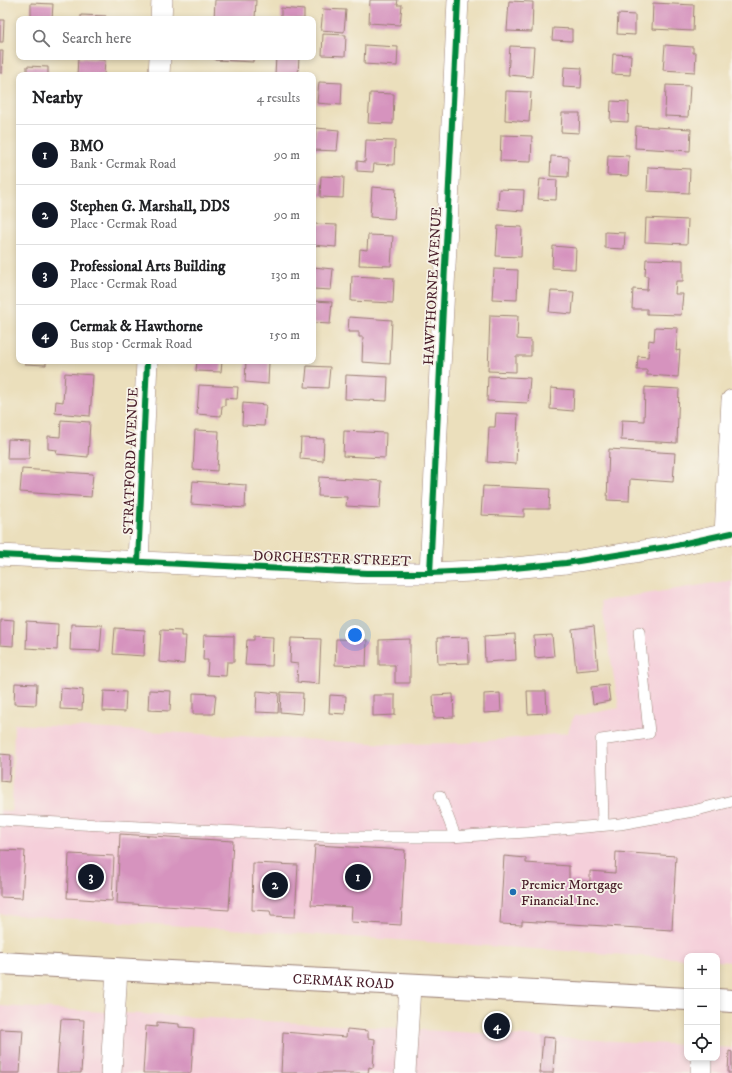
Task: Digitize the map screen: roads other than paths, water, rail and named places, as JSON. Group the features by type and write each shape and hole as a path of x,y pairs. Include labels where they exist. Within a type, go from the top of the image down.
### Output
{"main road":[{"name":"CERMAK ROAD","path":"0,963 410,986 684,999"},
{"path":"720,1000 732,1001"}],"street":[{"path":"161,16 162,0"},
{"name":"HAWTHORNE AVENUE","path":"430,573 458,0"},
{"path":"159,72 160,60"},
{"name":"STRATFORD AVENUE","path":"138,562 147,364"},
{"path":"728,534 732,400"},
{"name":"DORCHESTER STREET","path":"0,555 367,573 430,573 493,570 566,563 667,547 728,534"},
{"path":"111,1073 117,969"},
{"path":"405,1073 410,986"},
{"path":"701,1061 701,1073"}],"lane":[{"path":"603,825 600,740 649,732 639,632"},
{"path":"440,796 455,836"},
{"path":"0,820 340,837 455,836 527,832 620,824 681,813 732,801"}],"place":[{"name":"Professional Arts Building","path":"91,877"},
{"name":"BMO","path":"358,877"},
{"name":"Stephen G. Marshall, DDS","path":"275,885"},
{"name":"Premier Mortgage Financial Inc.","path":"513,892"},
{"name":"Cermak & Hawthorne","path":"497,1026"}]}
